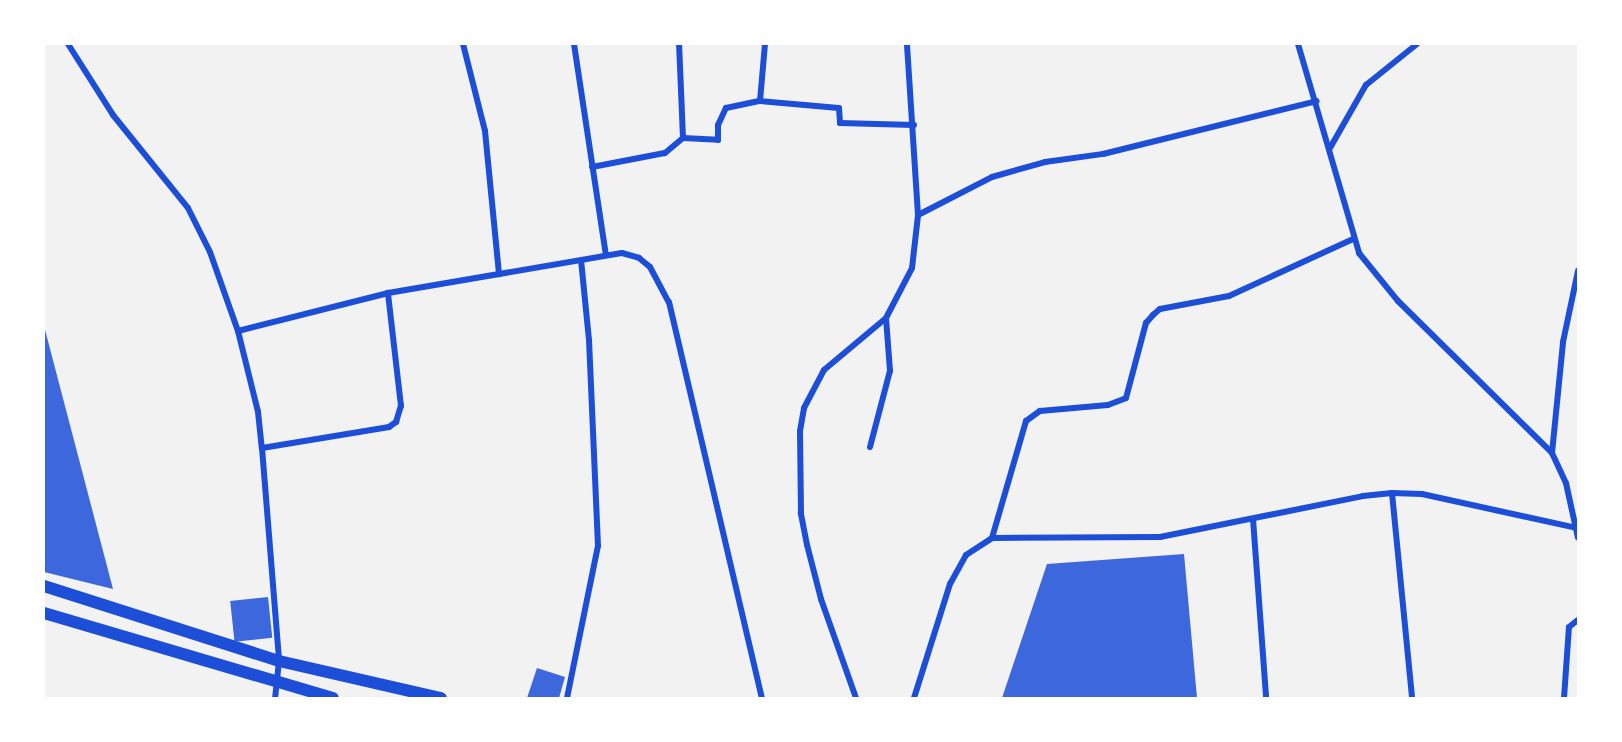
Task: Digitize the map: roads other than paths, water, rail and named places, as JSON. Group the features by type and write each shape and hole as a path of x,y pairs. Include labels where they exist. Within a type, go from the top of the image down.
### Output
{"main road":[{"path":"44,586 279,661 441,699"},
{"path":"44,613 333,699"}],"street":[{"path":"68,44 113,115 189,208 210,252 238,332 258,412 262,448 279,661 275,699"},
{"path":"463,44 485,131 499,274"},
{"path":"574,44 606,255"},
{"path":"678,44 683,138"},
{"path":"760,101 765,44"},
{"path":"856,699 807,545 801,513 800,431 804,408 824,370 886,318 912,268 918,215 907,44"},
{"path":"1298,44 1317,100 1353,239 1383,286 1552,453 1575,504 1578,538"},
{"path":"1330,148 1366,85 1417,44"},
{"path":"918,215 992,177 1045,162 1103,154 1317,100"},
{"path":"592,167 665,153 683,138 718,140 718,125 726,108 760,101 839,108 840,123 914,125"},
{"path":"992,538 1026,421 1040,411 1108,405 1126,398 1146,323 1160,309 1229,296 1353,239"},
{"path":"238,332 388,293 606,255 622,253 639,258 650,267 669,302 762,699"},
{"path":"567,699 598,546 589,340 581,260"},
{"path":"1552,453 1563,342 1578,271"},
{"path":"262,448 389,427 396,422 401,406 388,293"},
{"path":"870,447 890,370 886,318"},
{"path":"914,699 950,584 966,555 992,538 1160,537 1363,496 1392,493 1422,494 1576,528"},
{"path":"1392,493 1412,699"},
{"path":"1252,519 1266,699"},
{"path":"1564,699 1569,627 1578,620"}]}
